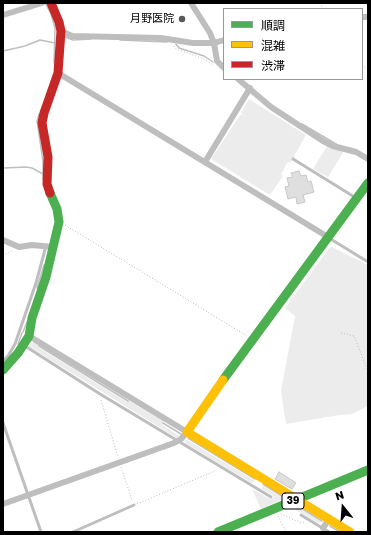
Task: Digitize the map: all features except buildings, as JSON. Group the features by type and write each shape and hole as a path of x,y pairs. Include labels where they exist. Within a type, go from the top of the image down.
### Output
{"street":[{"path":"3,15 42,3"},
{"path":"3,370 24,345 29,336 32,318 46,277 48,246 59,222 57,209 47,184 48,157 42,124 44,113 58,73 61,31 51,3"},
{"path":"191,3 210,33 214,43 216,58 218,63 223,67"},
{"path":"61,31 72,36 172,40 193,43 214,43 223,40"},
{"path":"58,73 328,237"},
{"path":"239,80 271,107 323,140 333,146 356,152 368,159"},
{"path":"205,162 250,88"},
{"path":"3,504 178,441 187,432 202,409 368,183"},
{"path":"3,240 19,247 32,244 48,246"},
{"path":"29,336 350,532"},
{"name":"39","path":"218,532 368,470"},
{"path":"326,530 329,519"}],"lane":[{"path":"294,159 357,199"},
{"path":"328,237 368,262"},
{"path":"3,361 12,352 48,246"},
{"path":"24,345 100,394 271,497"},
{"path":"3,423 42,532"},
{"path":"256,488 262,478"},
{"path":"73,532 134,505"},
{"path":"301,515 326,530"}],"path":[{"path":"172,40 172,44 176,49 204,59 212,65 218,63"},
{"path":"59,222 253,340"},
{"path":"3,256 19,247"},
{"path":"341,333 354,336 368,371"},
{"path":"100,394 119,462 134,505 222,468"},
{"path":"286,532 276,514 277,512 301,523 307,519"}],"shaded area":[{"path":"249,99 306,135 294,156 295,157 292,161 287,163 281,174 283,176 270,195 211,159 241,114 247,118 241,113"},
{"path":"327,146 344,151 328,177 313,169"},
{"path":"332,247 368,265 368,406 352,414 286,424 281,391 295,316 285,308 329,248"},
{"path":"34,342 40,345 38,347 127,402 128,400 164,421 162,425 180,436 177,438 28,346"},
{"path":"186,439 255,481 252,483 185,443"},
{"path":"262,485 284,499 261,509 252,489 270,499 275,497 262,489"},
{"path":"297,504 321,523 318,523 291,507"}],"waterway":[{"path":"45,3 51,14 55,28 54,63"},
{"path":"65,37 73,40 91,39"},
{"path":"3,51 25,46 40,40 55,43"},
{"path":"120,40 167,42"},
{"path":"176,44 179,48 204,56 213,62"},
{"path":"39,114 37,121 43,162 43,179"},
{"path":"302,124 336,144"},
{"path":"3,168 26,167 32,168 43,174"},
{"path":"37,288 44,265"},
{"path":"23,332 27,322"},
{"path":"18,344 22,333"},
{"path":"39,346 128,401"},
{"path":"163,423 181,434"},
{"path":"188,438 255,479"},
{"path":"263,484 285,498"},
{"path":"298,506 322,521"},
{"path":"330,526 340,532"}],"traffic: fast":[{"path":"223,380 368,183"},
{"path":"3,370 18,353 29,336 32,318 46,277 59,222 57,209 50,193"},
{"path":"218,532 368,470"}],"traffic: slow":[{"path":"223,380 187,432 350,532"}],"traffic: jam":[{"path":"50,193 47,184 48,157 42,123 58,73 61,31 51,3"}],"place":[{"name":"月野医院","path":"182,19"}]}
